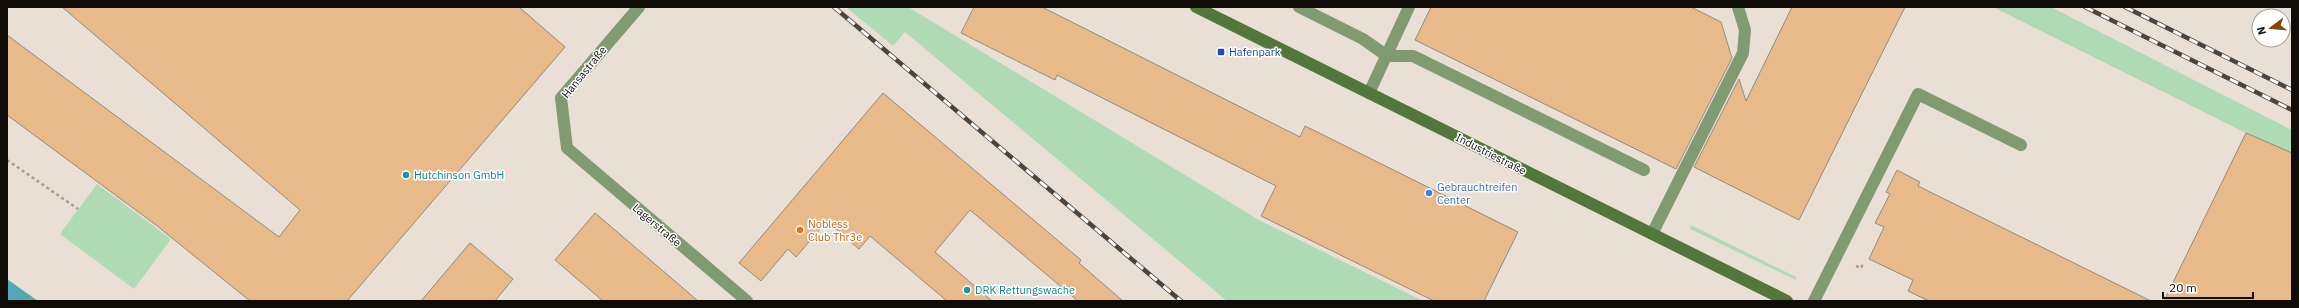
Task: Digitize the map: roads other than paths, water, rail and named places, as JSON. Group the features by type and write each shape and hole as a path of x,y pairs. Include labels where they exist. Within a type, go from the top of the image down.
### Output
{"street":[{"name":"Hansastraße","path":"567,148 561,98 639,7"},
{"name":"Industriestraße","path":"1196,7 1787,301"},
{"path":"1299,7 1363,39 1387,56 1413,56 1644,170"},
{"path":"1369,93 1409,7"},
{"path":"1652,234 1743,53 1745,30 1738,7"},
{"path":"1814,301 1918,94 2021,145"},
{"name":"Lagerstraße","path":"567,148 747,301"}],"water":[{"path":"7,279 38,301 7,301"}],"railway":[{"path":"834,7 1181,301"},
{"path":"2085,7 2292,110"},
{"path":"2125,7 2292,90"}],"place":[{"name":"Hafenpark","path":"1221,52"},
{"name":"Hutchinson GmbH","path":"406,175"},
{"name":"Gebrauchtreifen Center","path":"1429,193"},
{"name":"Nobless Club Thr3e","path":"800,230"},
{"name":"DRK Rettungswache","path":"967,290"}]}
